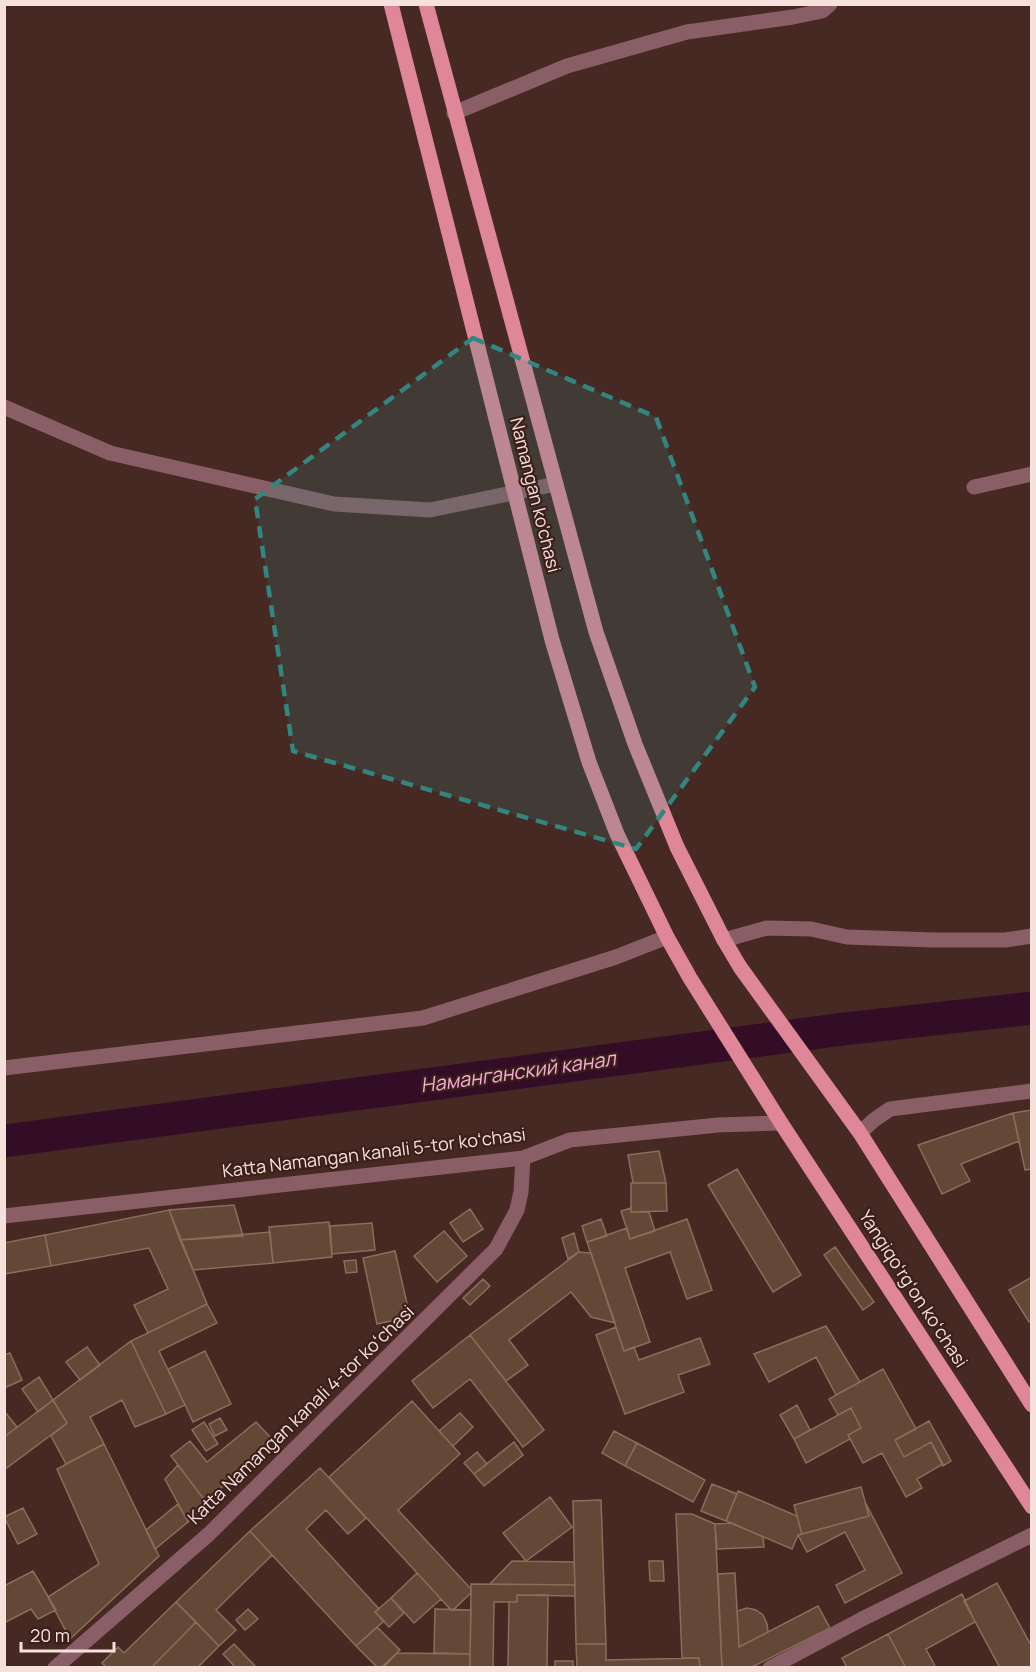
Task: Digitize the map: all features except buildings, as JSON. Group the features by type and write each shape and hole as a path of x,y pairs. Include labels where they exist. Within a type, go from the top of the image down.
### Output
{"main road":[{"name":"Namangan ko'chasi","path":"392,4 514,494 552,640 589,762 617,834 667,937 690,978 762,1092"},
{"name":"Namangan ko'chasi","path":"426,4 596,632 635,744 677,847 724,940 820,1078"},
{"name":"Yangiqoʻrgʻon koʻchasi","path":"820,1078 860,1133 1032,1405"},
{"name":"Yangiqoʻrgʻon koʻchasi","path":"762,1092 1032,1507"}],"street":[{"path":"454,113 567,66 687,32 793,17 822,11 830,4"},
{"path":"4,407 110,453 334,504 430,510 556,484"},
{"path":"974,487 1032,474"},
{"path":"724,940 767,928 811,929 847,937 933,940 1005,940 1032,936"},
{"path":"4,1068 423,1018 615,957 667,937"},
{"path":"860,1133 890,1109 1032,1092"},
{"name":"Katta Namangan kanali 5-tor koʻchasi","path":"4,1216 523,1158 570,1140 718,1125 782,1123"},
{"name":"Katta Namangan kanali 4-tor koʻchasi","path":"55,1668 209,1534 496,1249 517,1210 521,1192 523,1158"},
{"path":"770,1668 862,1619 1032,1535"}],"highlighted area":[{"path":"473,338 656,417 755,687 636,849 293,751 255,499"}],"waterway":[{"name":"Наманганский канал","path":"4,1141 844,1029 1032,1008"}]}
